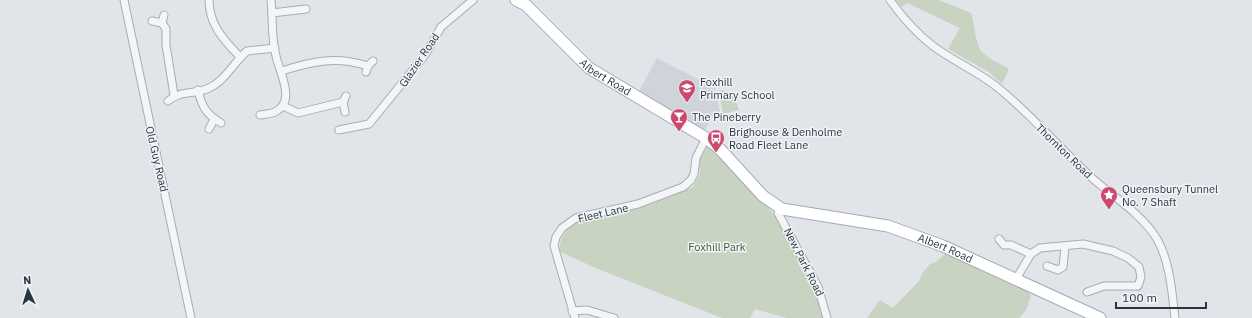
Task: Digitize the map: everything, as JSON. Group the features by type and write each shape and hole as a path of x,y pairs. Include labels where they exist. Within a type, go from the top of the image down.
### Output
{"main road":[{"name":"Albert Road","path":"516,0 526,5 589,68 706,138 720,149 763,196 782,209 888,226 942,246 1100,318"}],"street":[{"name":"Old Guy Road","path":"124,0 191,318"},
{"path":"209,0 209,8 213,23 220,36 240,57"},
{"path":"266,106 264,115 275,112 283,106 286,98 282,71 276,56 271,0"},
{"name":"Glazier Road","path":"339,130 370,124 424,55 441,27 473,0"},
{"name":"Thornton Road","path":"890,0 903,18 933,46 998,87 1102,188 1148,226 1158,241 1166,262 1175,318"},
{"path":"272,14 306,9"},
{"path":"162,23 164,15"},
{"path":"152,21 162,23 166,29 166,45 174,95"},
{"path":"168,101 174,95 209,89 247,51 275,48"},
{"path":"282,71 301,65 331,59 354,62 369,67"},
{"path":"198,90 202,106 208,115 221,123"},
{"path":"283,106 298,113 344,99 345,112"},
{"path":"209,129 214,119"},
{"name":"Fleet Lane","path":"574,314 554,246 556,237 562,228 576,218 638,204 683,187 694,174 696,158 706,138"},
{"name":"New Park Road","path":"782,209 778,213 815,280 823,298 827,318"},
{"path":"999,240 1004,245 1011,245 1031,254"},
{"path":"1016,279 1031,254 1040,248 1065,247 1083,244 1113,251 1128,258 1139,267 1141,277 1139,288 1109,286 1087,292"},
{"path":"1047,266 1058,270 1063,267 1065,247"},
{"path":"574,314 588,310 614,318"}],"shaded area":[{"name":"Foxhill Primary School","path":"657,58 715,88 720,114 714,115 704,131 638,93"}],"green space":[{"path":"896,0 939,0 971,13 976,39 982,52 1009,69 1002,84 989,72 948,49 960,28 907,3 902,7"},
{"path":"722,90 733,94 739,110 723,114 719,92"},
{"name":"Foxhill Park","path":"708,146 777,217 813,285 823,318 786,318 755,309 750,318 722,318 593,267 559,251 561,239 566,231 579,221 649,205 693,187 700,174 699,160"},
{"path":"946,253 1027,291 1031,296 1026,310 1019,318 867,318 880,300 893,308 920,280 921,275 930,264 936,262"}],"place":[{"name":"Foxhill Primary School","path":"687,103"},
{"name":"The Pineberry","path":"679,132"},
{"name":"Brighouse & Denholme Road Fleet Lane","path":"716,153"},
{"name":"Queensbury Tunnel No. 7 Shaft","path":"1109,210"}]}
